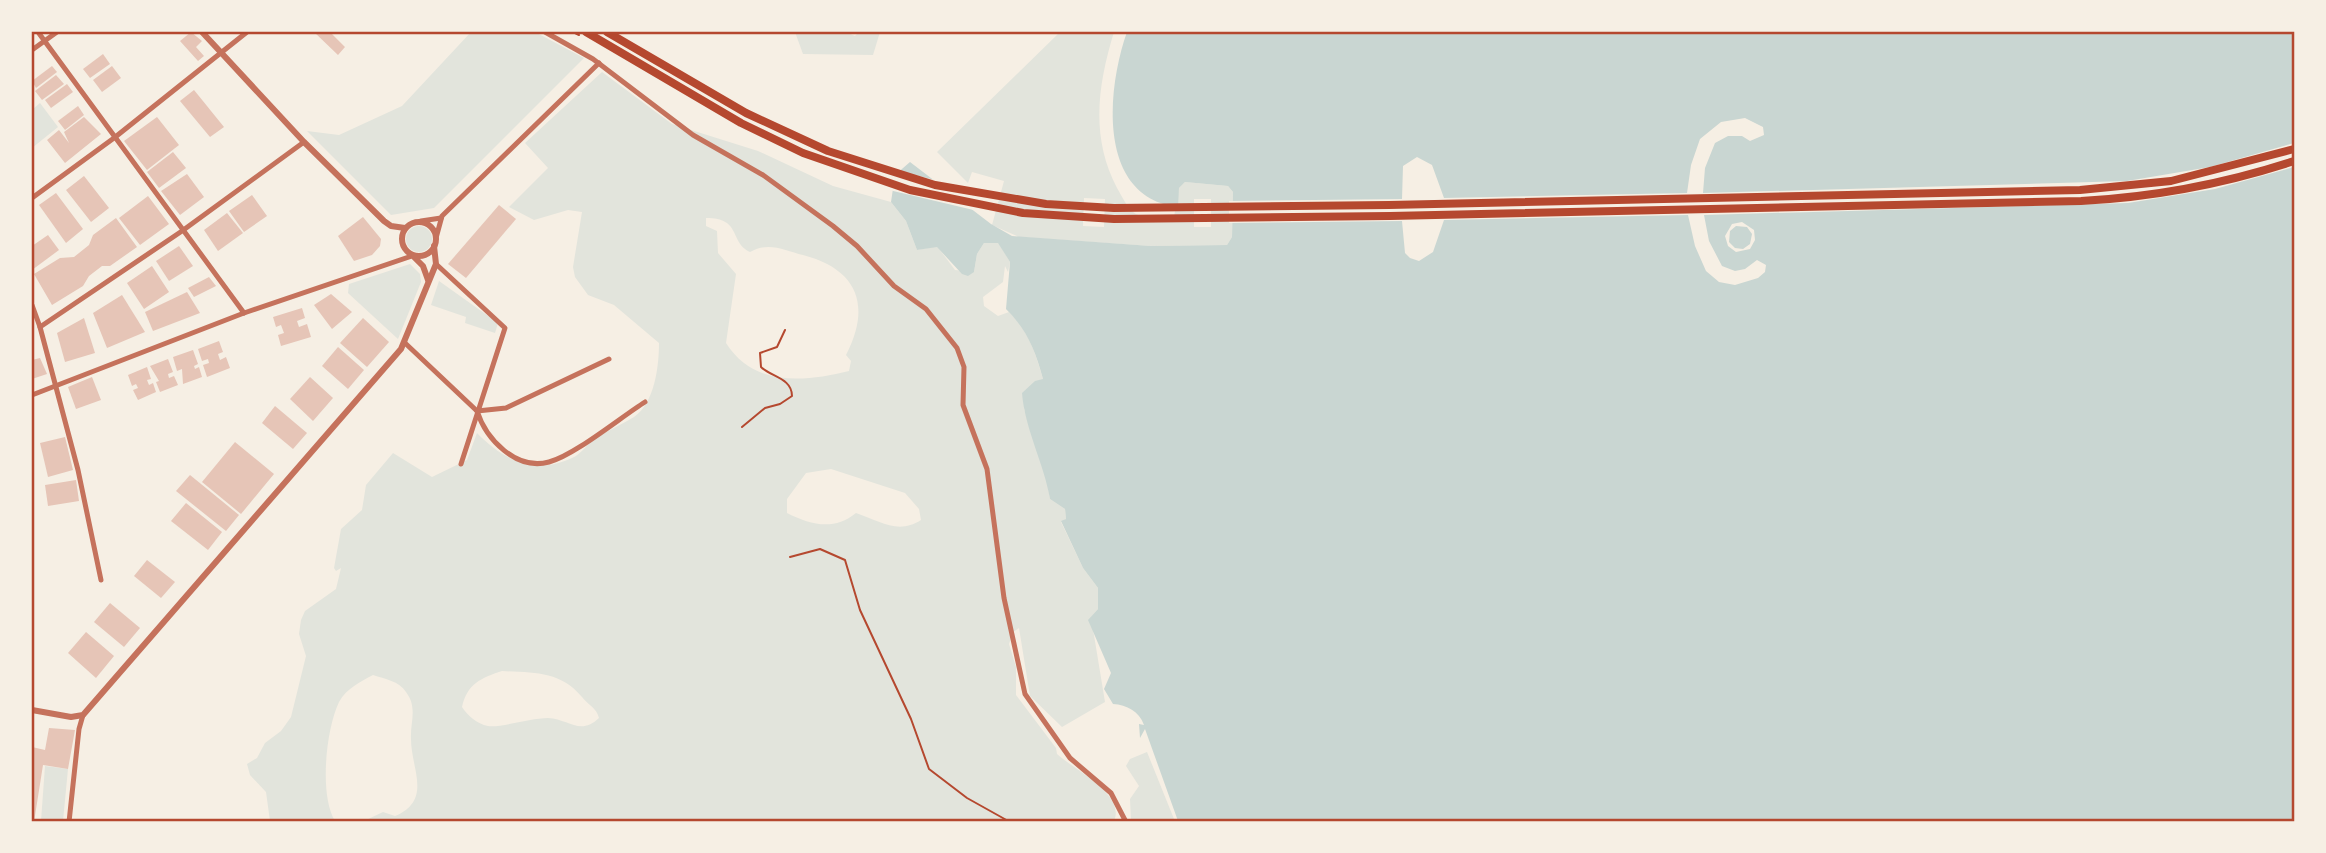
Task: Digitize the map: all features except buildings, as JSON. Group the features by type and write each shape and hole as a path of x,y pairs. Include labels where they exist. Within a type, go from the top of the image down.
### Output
{"main road":[{"path":"586,32 741,122 835,166 944,199 1068,217 1390,216 2081,201 2153,195 2194,188 2294,162"},
{"path":"607,32 746,113 849,159 957,190 1069,206 1402,204 2080,190 2171,181 2294,149"}],"street":[{"path":"38,32 244,313"},
{"path":"32,50 57,32"},
{"path":"202,32 304,142 384,221 391,226 405,228 421,221 441,218"},
{"path":"32,198 114,138 247,32"},
{"path":"545,32 599,63 693,135 763,175 833,226 857,246 894,286 926,309 957,348 964,367 962,405 987,469 1004,598 1025,694 1070,758 1111,793 1126,821"},
{"path":"69,821 79,729 83,715 332,431 405,343 436,264 434,246 441,218 599,63"},
{"path":"40,327 182,231 304,142"},
{"path":"421,221 431,227 436,238"},
{"path":"405,228 403,246 423,266 429,282"},
{"path":"32,395 244,313 412,256 427,255 434,246"},
{"path":"436,264 503,323 505,334 461,464"},
{"path":"32,304 78,470 101,580"},
{"path":"405,343 477,411 485,431 499,447 527,461 545,463 558,458 645,402"},
{"path":"477,411 506,408 608,359"},
{"path":"32,710 71,717 83,715"}],"path":[{"path":"742,427 765,408 792,396 791,387 761,367 759,355 777,347 785,331"},
{"path":"790,557 821,549 845,560 860,610 911,719 929,769 967,798 1010,821"}],"shaded area":[{"path":"471,32 535,32 584,58 434,208 391,215 307,131 339,135 402,106"},
{"path":"795,32 845,32 855,36 859,32 880,32 873,55 803,54"},
{"path":"1060,32 1114,32 1101,91 1100,130 1108,169 1123,199 1130,209 1140,216 1174,217 1179,188 1185,182 1228,186 1233,192 1232,237 1227,245 1151,246 1019,237 992,225 1004,181 972,172 968,183 937,152","holes":["1084,198 1105,199 1104,227 1083,226","1194,199 1211,199 1211,227 1194,227"]},
{"path":"1127,32 2294,32 2294,821 1178,821 1145,729 1140,738 1139,724 1144,725 1142,720 1132,710 1113,704 1104,689 1111,673 1088,620 1098,609 1098,588 1083,568 1061,521 1066,519 1065,509 1050,499 1024,407 1022,393 1035,381 1043,379 1029,341 1006,309 1010,262 998,243 984,243 977,254 974,272 968,276 962,274 937,247 917,250 906,221 891,202 895,175 910,162 991,224 1012,236 1151,246 1227,245 1232,237 1233,192 1228,186 1185,182 1179,188 1178,207 1151,199 1133,183 1121,162 1114,137 1113,109 1115,82"},
{"path":"602,72 672,124 758,151 833,186 891,202 906,221 917,250 937,246 955,270 974,272 977,254 984,243 998,242 1010,262 1008,272 1005,266 1003,282 983,297 984,306 998,316 1009,312 1016,319 1030,343 1043,379 1024,409 1047,480 1050,499 1065,509 1066,519 1061,522 1083,568 1098,588 1098,609 1091,617 1105,702 1062,727 1030,696 1019,628 1013,632 1009,644 1016,667 1016,695 1056,748 1057,754 1096,783 1113,801 1116,811 1114,821 364,821 383,812 395,816 407,809 417,793 411,739 413,709 410,698 400,685 373,675 342,697 334,714 328,745 326,779 330,810 335,821 270,821 266,792 250,775 247,764 257,758 265,743 281,731 291,717 306,656 299,634 301,620 305,611 336,589 341,568 336,571 334,568 341,529 362,510 366,485 393,453 432,477 467,460 477,433 509,458 533,465 559,463 576,456 594,439 634,417 647,403 651,393 657,372 659,343 614,305 588,295 575,277 573,267 582,212 568,210 534,220 509,207 548,168 525,143","holes":["706,218 725,222 750,252 764,247 783,249 821,261 847,280 855,292 858,305 854,337 846,355 851,361 849,371 798,379 781,378 765,374 737,357 726,343 736,274 718,253 717,231 706,226","831,469 905,493 919,509 921,520 897,526 856,513 848,519 831,524 814,523 796,517 787,513 787,499 806,473","502,671 556,678 574,688 599,718 586,726 548,718 488,726 470,716 462,707 471,687 481,679"]},
{"path":"40,103 58,127 32,148 32,110"},
{"path":"419,226 428,230 432,239 428,248 419,252 410,248 406,239 410,230"},
{"path":"410,264 420,274 421,282 398,339 348,293 349,284"},
{"path":"439,281 498,323 495,333 465,323 466,317 431,305"},
{"path":"1147,752 1175,821 1131,821 1130,799 1139,786 1126,766 1130,759"},
{"path":"45,766 68,769 63,821 41,821"}],"pier":[{"path":"1745,118 1763,127 1764,135 1750,141 1742,136 1728,136 1715,143 1705,168 1703,193 2127,181 2210,167 2294,143 2294,167 2215,189 2128,203 1704,215 1709,241 1722,266 1735,271 1745,269 1757,260 1766,265 1765,272 1758,278 1735,285 1719,282 1706,271 1695,246 1688,215 1444,220 1433,252 1419,261 1405,253 1402,221 1229,223 1229,201 1402,199 1403,166 1417,157 1432,165 1444,198 1687,193 1691,165 1700,139 1721,122"},
{"path":"891,174 915,175 947,183 982,212 889,190"},
{"path":"1742,222 1754,230 1755,240 1750,249 1736,252 1728,246 1725,236 1732,224","holes":["1736,226 1747,227 1752,234 1750,244 1743,249 1735,248 1729,242 1730,231"]}]}
